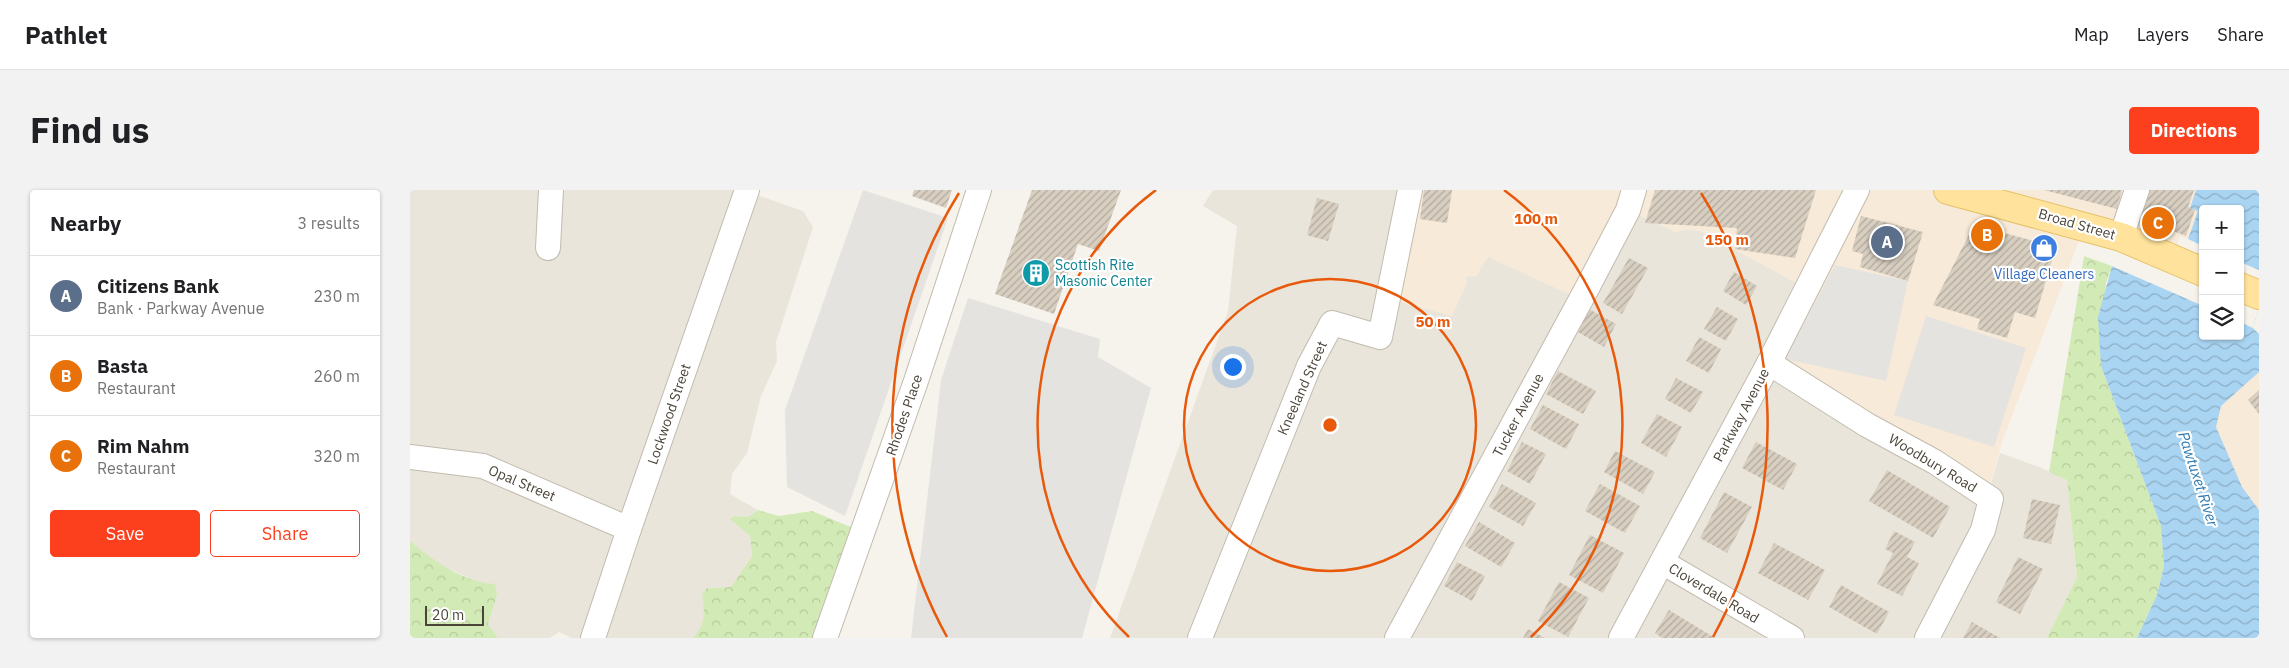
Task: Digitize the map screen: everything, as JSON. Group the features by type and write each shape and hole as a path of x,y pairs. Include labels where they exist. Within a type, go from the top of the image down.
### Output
{"main road":[{"name":"Broad Street","path":"1948,190 1997,195 2123,238 2199,270"},
{"path":"2244,289 2259,295"}],"street":[{"path":"548,248 551,190"},
{"name":"Lockwood Street","path":"593,638 747,190"},
{"name":"Rhodes Place","path":"826,638 916,381 978,190"},
{"name":"Kneeland Street","path":"1200,638 1309,366 1332,323 1380,337 1410,190"},
{"name":"Tucker Avenue","path":"1397,638 1585,292 1628,210 1634,190"},
{"name":"Parkway Avenue","path":"1621,638 1769,363 1857,190"},
{"path":"2123,238 2137,190"},
{"name":"Woodbury Road","path":"1769,363 1867,425 1935,462 1991,499 1982,530 1927,638"},
{"name":"Opal Street","path":"410,457 483,466 629,529"},
{"name":"Cloverdale Road","path":"1662,562 1792,638"}],"shaded area":[{"path":"410,190 754,190 754,194 803,211 813,227 776,342 777,361 761,396 747,453 732,474 730,494 758,510 748,517 735,516 750,536 752,556 731,587 707,588 706,614 698,634 693,638 572,638 559,632 550,638 498,638 488,624 497,595 480,583 434,562 410,541"},
{"path":"863,190 948,218 845,516 787,487 785,410"},
{"path":"1213,190 1414,190 1466,276 1476,276 1488,257 1627,209 1675,232 1690,229 1701,231 1804,287 1989,491 2000,453 2042,468 2067,480 2077,577 2047,638 1110,638 1228,311 1237,226 1203,206"},
{"path":"1414,190 2196,190 2190,207 2198,210 2188,239 2180,236 2177,246 2137,229 2084,228 2002,442 1989,491 1768,363 1804,287 1701,231 1690,229 1675,232 1627,209 1577,298 1488,257 1476,276 1466,277 1467,283 1452,316 1400,302 1397,297"},
{"path":"1835,265 1908,281 1886,381 1785,359"},
{"path":"968,298 1100,339 1098,357 1151,388 1082,638 911,638 941,380"},
{"path":"1926,316 2026,348 1994,447 1894,415"},
{"path":"2259,372 2259,510 2242,487 2215,427 2221,406"}],"green space":[{"path":"2084,256 2112,266 2106,283 2101,366 2161,526 2164,566 2157,595 2137,638 2047,638 2077,577 2067,480 2049,472"},
{"path":"758,510 779,516 812,511 865,533 832,638 693,638 700,628 704,617 702,594 707,588 731,587 752,556 750,536 730,519 735,516 748,517"},
{"path":"410,541 439,563 460,575 495,584 497,595 488,624 498,638 410,638"}],"water":[{"name":"Pawtuxet River","path":"2196,190 2259,190 2259,307 2253,328 2259,334 2259,372 2221,406 2216,427 2242,487 2259,510 2259,638 2137,638 2157,595 2164,566 2161,526 2101,366 2098,317 2112,266 2151,283 2188,239 2198,211 2190,208"}],"pier":[{"path":"2186,238 2199,244 2199,304 2112,266 2113,264 2151,280"},
{"path":"2244,264 2259,270 2259,307 2253,328 2244,324"}],"building":[{"path":"914,190 952,190 946,208 912,196"},
{"name":"Scottish Rite Masonic Center","path":"1032,190 1121,190 1099,251 1078,244 1054,314 995,294"},
{"path":"1424,190 1452,190 1447,223 1420,219"},
{"path":"1655,190 1816,190 1795,258 1735,249 1737,228 1645,223"},
{"path":"2044,190 2122,190 2117,209"},
{"path":"2145,190 2194,190 2188,207 2195,210 2186,236 2136,217"},
{"path":"1317,198 1339,204 1328,241 1307,235"},
{"path":"1861,216 1923,232 1908,281 1860,267 1863,254 1852,251"},
{"path":"1974,225 2056,247 2035,318 2015,312 2007,338 1977,329 1980,319 1933,305"},
{"path":"1629,258 1648,268 1622,314 1603,303"},
{"path":"1734,272 1757,286 1746,305 1723,291"},
{"path":"1717,307 1738,319 1726,341 1704,329"},
{"path":"1589,309 1616,324 1604,347 1576,331"},
{"path":"1699,337 1721,349 1709,373 1686,361"},
{"path":"1558,371 1596,391 1583,414 1546,394"},
{"path":"1676,378 1703,392 1691,413 1665,399"},
{"path":"2259,390 2259,414 2248,400"},
{"path":"1543,405 1579,424 1566,449 1530,429"},
{"path":"1657,414 1682,427 1666,457 1641,443"},
{"path":"1522,442 1546,454 1530,484 1507,471"},
{"path":"1756,442 1797,464 1783,490 1742,468"},
{"path":"1615,451 1655,472 1643,494 1604,472"},
{"path":"1887,470 1950,507 1933,538 1869,501"},
{"path":"1502,484 1536,503 1523,526 1489,507"},
{"path":"1600,484 1640,506 1625,533 1585,511"},
{"path":"1724,492 1752,507 1727,553 1700,538"},
{"path":"2032,499 2060,505 2051,544 2023,538"},
{"path":"1479,522 1515,543 1501,567 1465,546"},
{"path":"1894,531 1915,542 1907,557 1919,563 1902,596 1877,584 1893,553 1885,549"},
{"path":"1590,535 1624,553 1603,593 1569,575"},
{"path":"1774,543 1825,570 1808,600 1758,573"},
{"path":"2018,557 2043,569 2020,614 1996,602"},
{"path":"1457,562 1485,576 1472,601 1444,586"},
{"path":"1559,582 1589,598 1568,637 1538,621"},
{"path":"1841,585 1889,612 1877,634 1829,607"},
{"path":"1669,610 1715,638 1662,638 1655,633"},
{"path":"1972,622 2000,638 1963,638"},
{"path":"1528,629 1545,638 1523,638"}],"place":[{"name":"Rim Nahm","path":"2158,223"},
{"name":"Basta","path":"1987,235"},
{"name":"Citizens Bank","path":"1887,242"},
{"name":"Village Cleaners","path":"2044,248"},
{"name":"Scottish Rite Masonic Center","path":"1036,273"}]}
